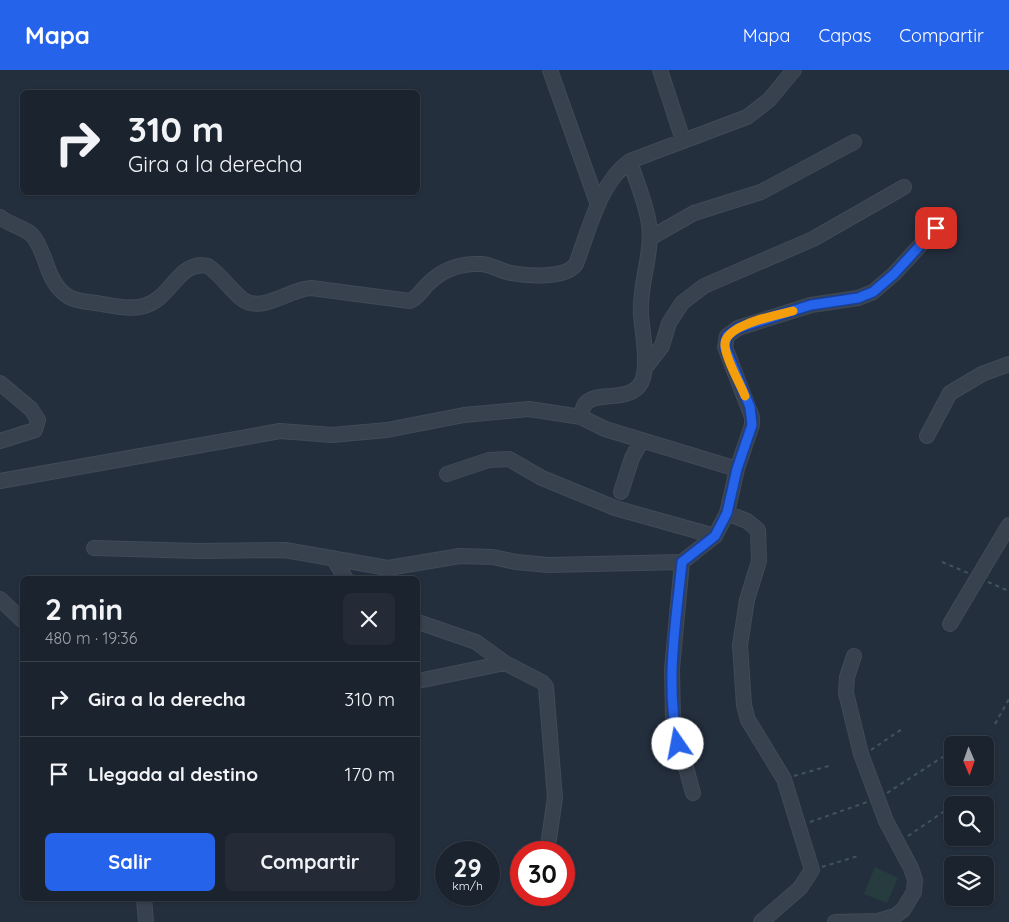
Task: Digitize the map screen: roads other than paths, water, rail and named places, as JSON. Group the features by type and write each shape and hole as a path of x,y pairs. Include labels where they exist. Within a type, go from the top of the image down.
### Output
{"street":[{"path":"550,70 598,204"},
{"path":"660,70 683,140"},
{"path":"0,217 26,230 35,238 53,282 69,297 115,306 138,307 148,305 161,297 187,269 194,265 208,266 242,299 255,304 268,302 299,288 410,301 439,274 466,264 494,266 511,273 558,275 573,270 598,204 615,176 630,162 683,140 747,117 769,100 794,70"},
{"path":"650,238 694,212 761,192 854,142"},
{"path":"580,417 588,401 625,394 636,388 642,380 645,368 640,304 641,290 648,265 649,222 630,162"},
{"path":"645,368 659,351 669,324 682,303 704,286 813,239 904,187"},
{"path":"94,548 199,551 285,550 388,568 460,556 493,557 516,562 548,565 682,562 715,536 727,513 737,469 752,425 752,417 725,347 730,333 738,328 811,305 858,298 873,292 894,274 936,228"},
{"path":"927,436 950,393 982,374 1009,364"},
{"path":"0,383 31,409 38,420 35,430 0,441"},
{"path":"0,481 280,431 332,435 387,430 464,415 529,409 580,417 605,429 737,469"},
{"path":"621,492 632,458 642,440"},
{"path":"447,474 489,460 509,459 542,478 615,508 715,536"},
{"path":"727,513 747,521 758,530 759,561 747,600 740,645 742,690 748,720 784,779 812,870 800,888 761,922"},
{"path":"950,624 1009,525"},
{"path":"333,558 344,576"},
{"path":"682,562 672,669 673,720 693,792"},
{"path":"0,599 20,618"},
{"path":"420,623 476,642 505,663 542,682 546,688 556,798 549,841"},
{"path":"835,922 878,921 895,916 903,910 914,892 911,868 886,821 861,754 846,693 847,677 854,656"},
{"path":"420,681 505,663"},
{"path":"144,901 146,922"}]}
